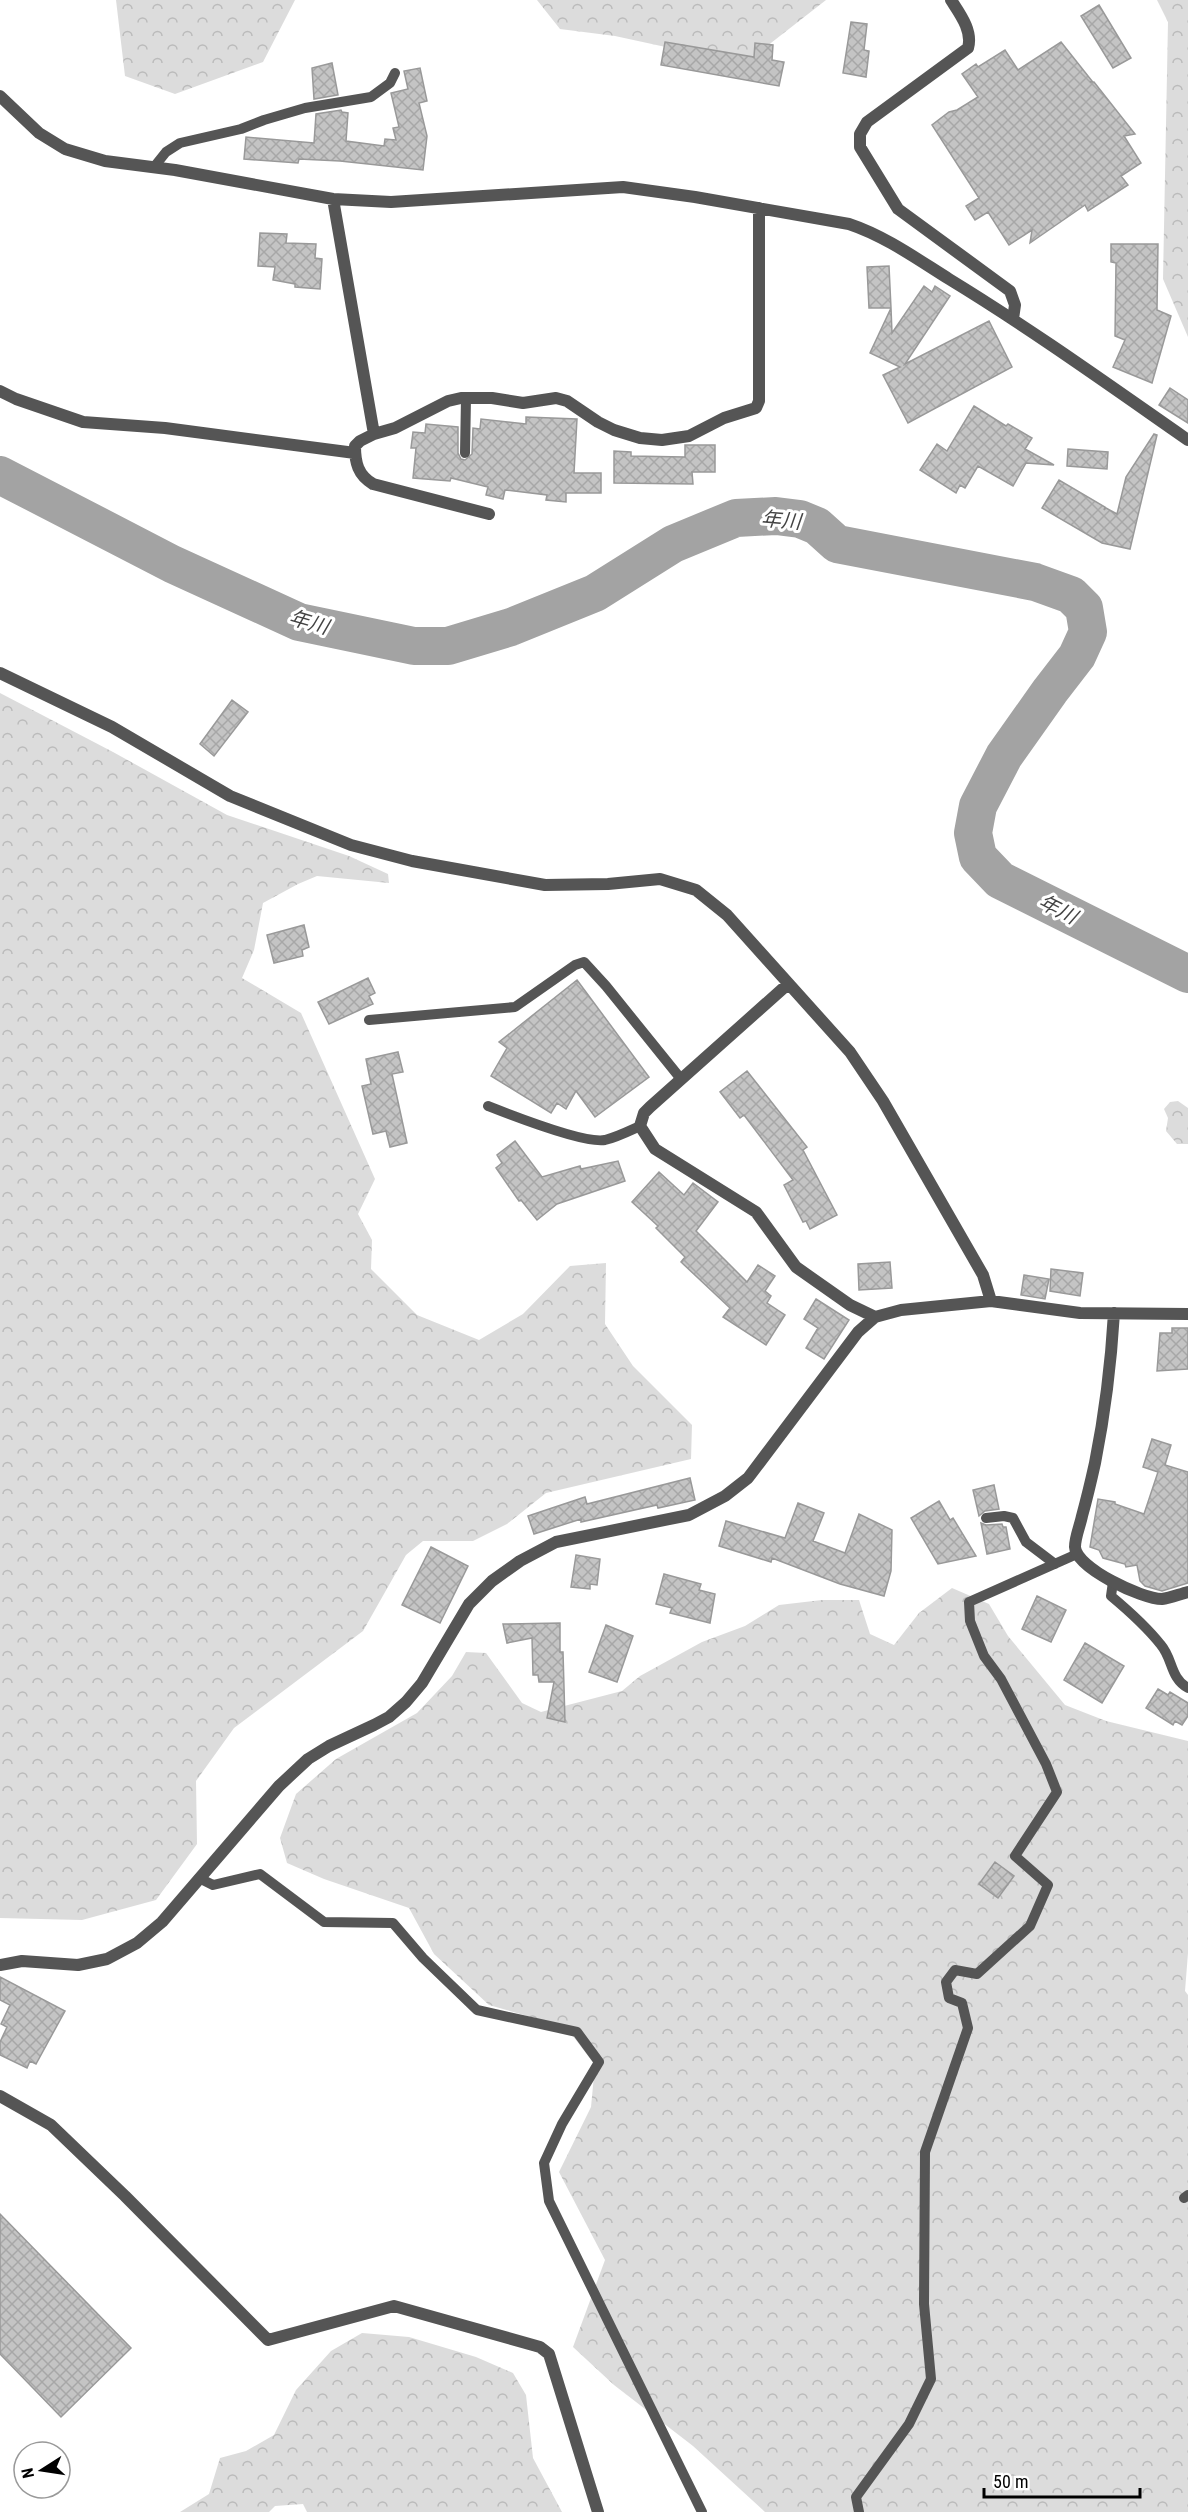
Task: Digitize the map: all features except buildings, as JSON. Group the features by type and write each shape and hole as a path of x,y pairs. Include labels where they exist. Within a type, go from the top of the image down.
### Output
{"street":[{"path":"951,0 968,30 970,40 968,48 867,122 860,134 860,147 898,209 1010,291 1015,305 1013,320"},
{"path":"0,96 39,133 65,149 105,161 333,199 391,202 623,187 849,224 870,231 1059,349 1188,440"},
{"path":"333,199 374,434"},
{"path":"489,514 373,484 364,478 358,469 355,446 374,434 395,428 448,401 466,398 492,398 523,402 556,398 567,401 614,430 640,438 662,440 689,436 724,418 756,408 759,401 759,208"},
{"path":"0,391 16,399 83,422 165,428 355,453"},
{"path":"0,673 112,727 230,796 351,845 412,861 545,885 608,884 660,879 696,890 727,915 850,1052 884,1101 982,1275 991,1301"},
{"path":"789,984 644,1113 640,1126 655,1149 756,1212 796,1267 850,1305 874,1317"},
{"path":"0,1965 22,1961 78,1965 107,1959 137,1943 162,1922 279,1786 308,1759 329,1746 389,1717 406,1702 422,1683 469,1604 492,1581 527,1557 556,1542 689,1515 725,1496 748,1478 858,1332 874,1317 940,1305 991,1301 1080,1313 1188,1314"},
{"path":"1114,1313 1108,1385 1095,1462 1077,1538 1077,1554 1082,1562 1113,1582 1145,1596 1161,1599 1188,1592"},
{"path":"0,2096 51,2125 268,2340 394,2306 540,2347 549,2354 598,2512"}],"lane":[{"path":"154,168 166,152 180,143 241,129 305,108 371,97 390,84 395,73"},
{"path":"465,453 466,398"},
{"path":"369,1020 515,1007 575,965 584,962 681,1079"},
{"path":"488,1106 591,1140 603,1140 640,1126"},
{"path":"986,1518 1004,1516 1013,1518 1026,1542 1055,1564"},
{"path":"859,2512 856,2497 909,2424 931,2379 924,2304 925,2152 968,2028 962,2003 949,1998 946,1982 955,1970 976,1974 1030,1926 1048,1885 1015,1856 1057,1792 1046,1764 1006,1689 984,1656 970,1621 969,1602 1077,1554"},
{"path":"1113,1582 1111,1596 1144,1624 1164,1648 1173,1674 1180,1683 1188,1688"},
{"path":"200,1878 213,1886 260,1874 324,1922 393,1923 423,1958 477,2010 577,2032 599,2062 562,2124 544,2163 549,2201 702,2512"}],"green space":[{"path":"116,0 295,0 263,62 175,94 125,76"},
{"path":"537,0 826,0 744,64 615,36 560,29"},
{"path":"1157,0 1188,0 1188,337 1163,279 1168,22"},
{"path":"0,693 227,815 349,856 388,874 389,883 317,876 263,903 254,950 242,978 301,1013 375,1179 358,1214 372,1240 371,1269 417,1315 479,1340 523,1314 570,1266 606,1263 605,1324 633,1366 692,1425 691,1459 546,1493 507,1524 473,1541 423,1541 406,1555 363,1631 234,1728 196,1781 197,1844 156,1900 82,1920 0,1918"},
{"path":"1178,1101 1188,1108 1188,1144 1177,1144 1166,1131 1168,1118 1164,1109 1170,1102"},
{"path":"952,1588 989,1604 1008,1636 1065,1705 1106,1721 1188,1741 1188,1953 1185,1991 1188,1995 1188,2512 765,2512 693,2446 614,2385 573,2347 605,2260 559,2172 591,2107 595,2065 566,2027 489,2005 434,1954 409,1908 324,1879 287,1863 280,1838 296,1794 336,1759 417,1713 452,1676 466,1652 486,1653 522,1703 541,1712 622,1691 640,1676 702,1642 745,1626 779,1605 822,1600 859,1600 870,1634 894,1645 919,1613"},
{"path":"362,2333 409,2337 476,2357 513,2373 526,2395 533,2458 562,2512 307,2512 303,2504 275,2506 269,2512 180,2512 209,2494 220,2458 246,2451 274,2435 296,2390 331,2351"}],"waterway":[{"name":"年川","path":"0,475 172,564 299,622 414,646 448,646 511,627 595,593 673,544 736,518 776,516 800,519 817,526 837,544 1035,582 1071,595 1084,608 1088,632 1077,656 1004,756 978,806 973,833 978,857 1000,880 1188,974"}]}
